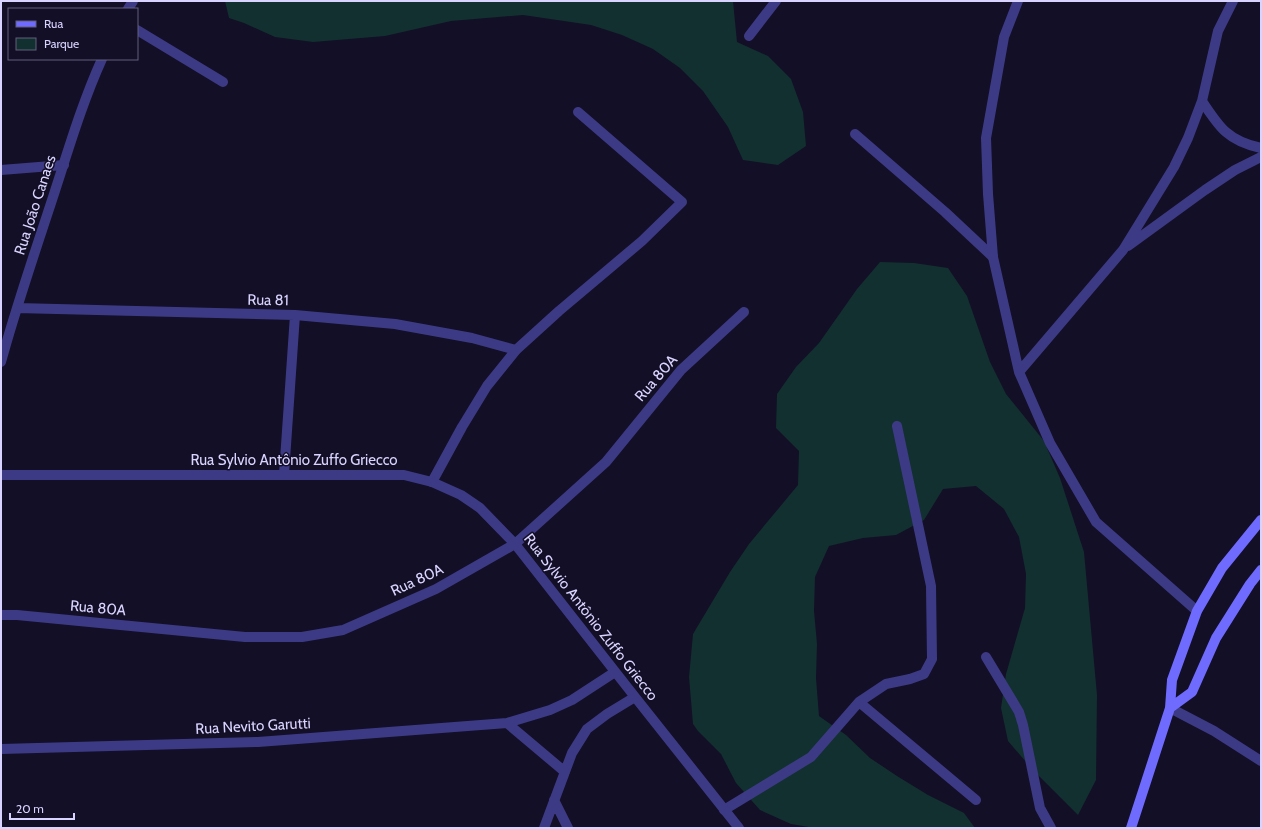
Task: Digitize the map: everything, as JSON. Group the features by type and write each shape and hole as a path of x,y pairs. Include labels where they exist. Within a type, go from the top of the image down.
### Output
{"street":[{"path":"750,36 776,1"},
{"path":"1018,1 1004,37 986,138 988,194 993,257 1019,372 1050,443 1096,522 1197,611"},
{"path":"1019,372 1123,250 1174,167 1188,138 1202,101 1218,31 1233,1"},
{"path":"138,31 222,82"},
{"name":"Rua João Canaes","path":"1,362 4,339 17,308 93,79 102,60"},
{"path":"1202,101 1218,125 1233,138 1249,145 1261,148"},
{"path":"432,482 462,427 487,386 516,350 559,311 642,241 682,202 578,112"},
{"path":"855,134 945,212 993,257"},
{"path":"1123,250 1205,190 1235,170 1261,157"},
{"path":"1,170 64,165"},
{"name":"Rua 81","path":"17,308 295,315 395,324 472,338 516,350"},
{"name":"Rua 80A","path":"1,615 245,636 302,637 342,630 436,590 515,544 606,462 680,370 744,312"},
{"path":"284,474 295,315"},
{"path":"724,810 811,757 858,702 886,684 910,679 924,674 932,659 932,586 897,426"},
{"name":"Rua Sylvio Antônio Zuffo Griecco","path":"1,475 404,474 432,482 461,495 480,508 515,544 739,828"},
{"path":"1131,828 1170,708 1172,680 1197,611 1222,568 1261,520"},
{"path":"1170,708 1192,692 1216,638 1250,584 1261,570"},
{"path":"986,657 1019,712 1040,808 1051,828"},
{"name":"Rua Nevito Garutti","path":"1,749 258,742 507,723 550,710 567,703 615,672"},
{"path":"544,828 572,753 587,729 607,714 635,697"},
{"path":"858,702 976,800"},
{"path":"1170,708 1214,731 1261,761"},
{"path":"507,723 565,772"},
{"path":"554,800 568,828"}],"green space":[{"path":"225,1 733,1 737,42 768,56 791,79 803,112 806,146 778,165 743,160 728,127 703,91 680,68 653,49 622,35 591,25 523,15 451,21 385,36 313,42 275,37 229,18"},
{"path":"880,262 914,263 948,268 967,296 990,362 1006,394 1044,441 1060,478 1084,552 1097,695 1096,780 1078,815 1032,769 1008,741 1001,708 1006,674 1025,608 1026,574 1019,537 1004,509 976,486 943,489 924,520 896,535 863,538 829,546 815,577 814,611 817,644 816,678 819,716 846,735 870,758 928,795 964,813 975,828 815,828 791,824 760,810 736,783 721,754 693,724 689,677 693,634 730,572 749,544 798,485 799,451 776,428 777,394 796,367 819,343 857,289"}]}
